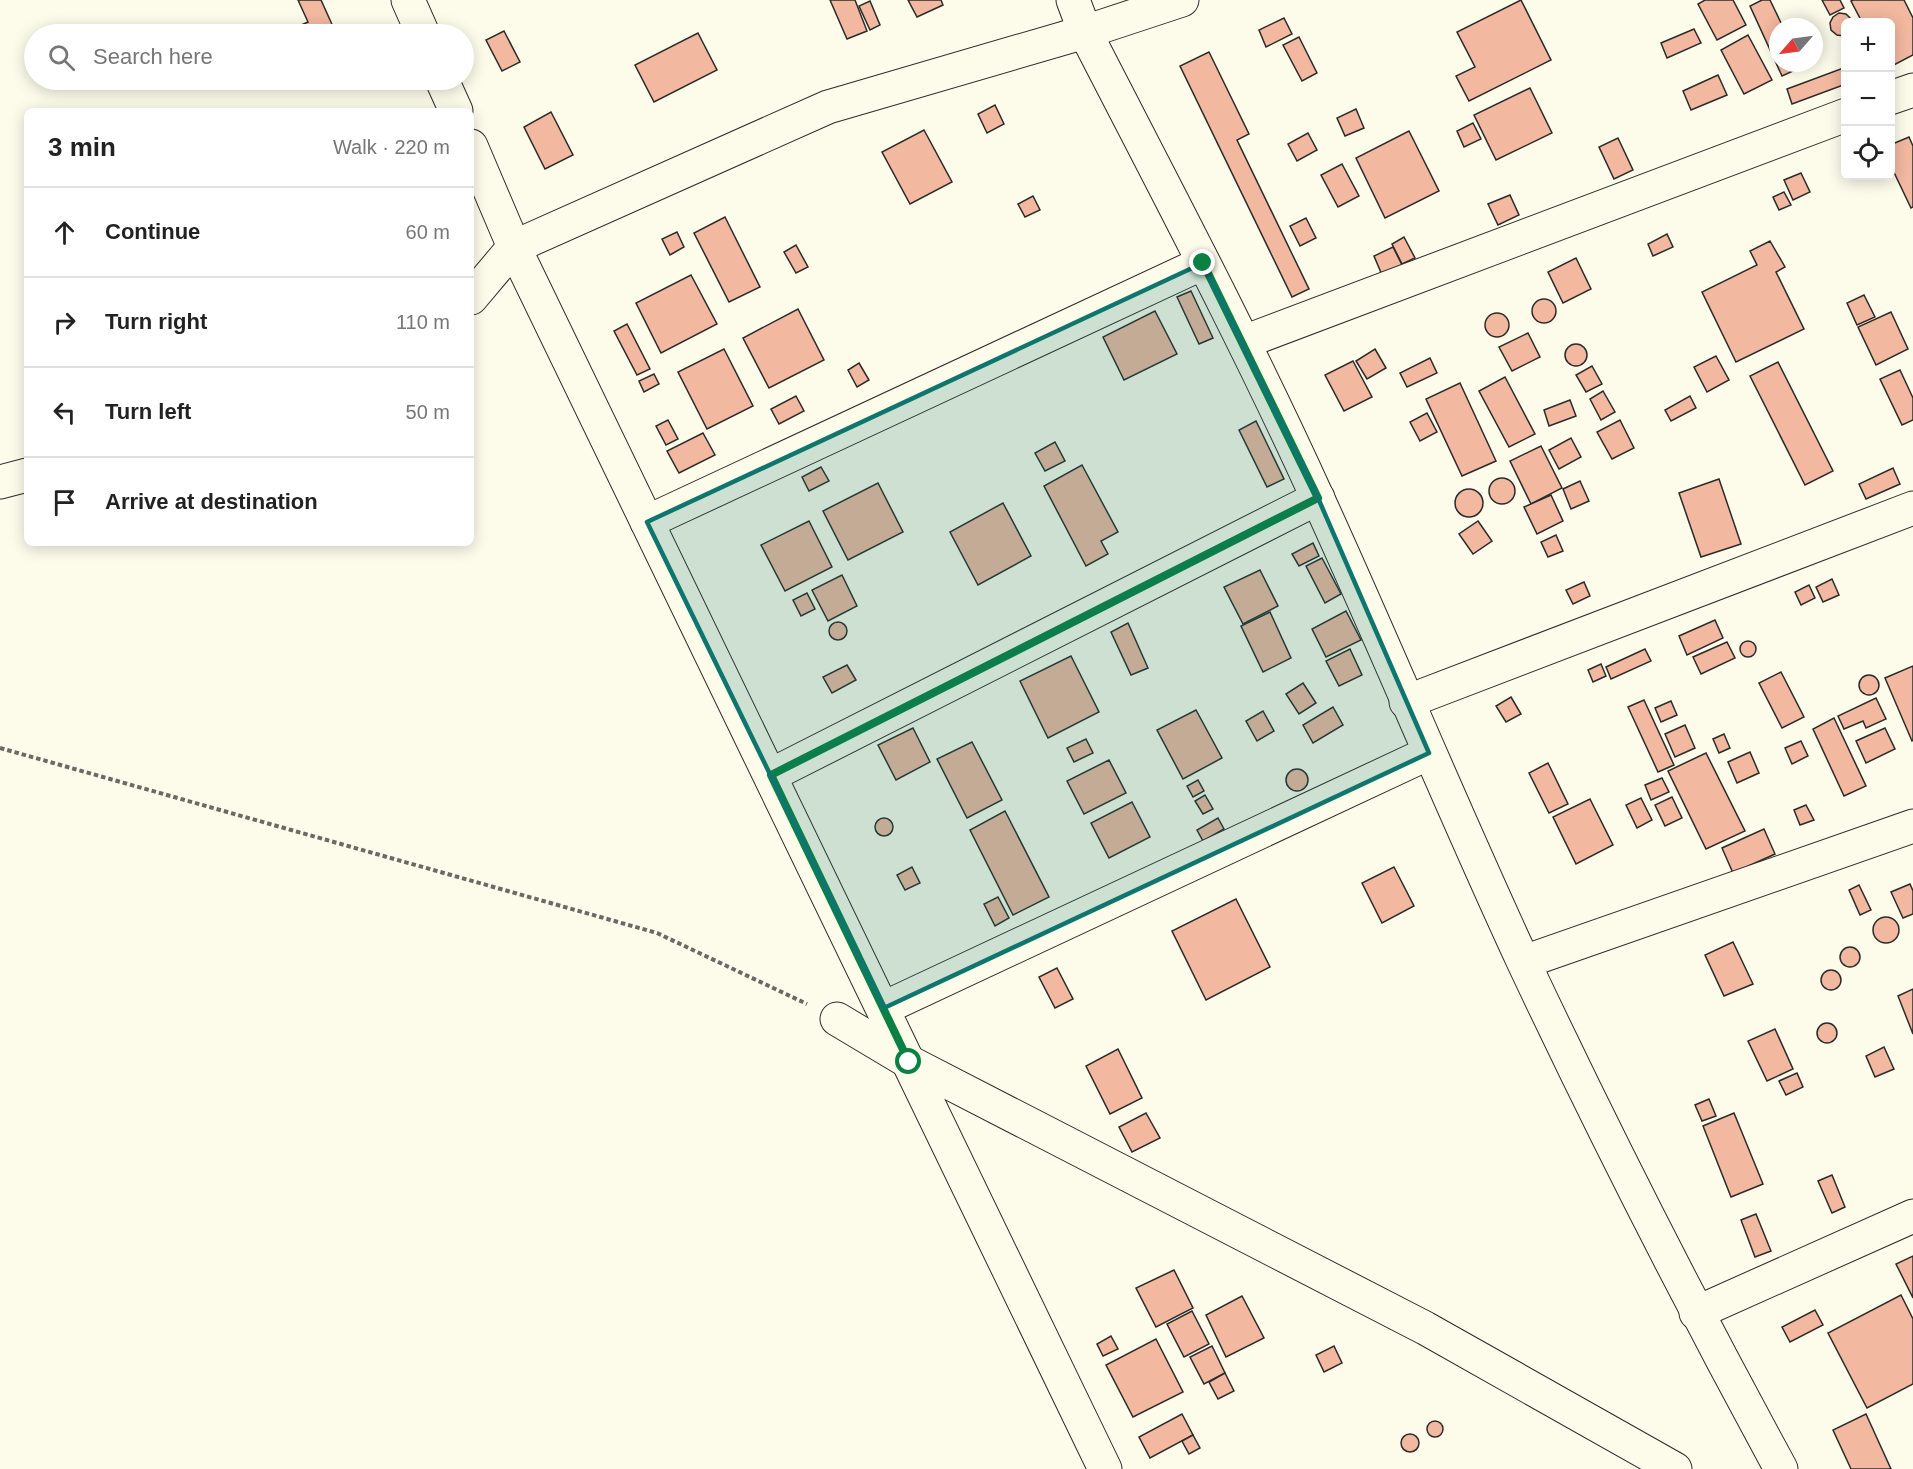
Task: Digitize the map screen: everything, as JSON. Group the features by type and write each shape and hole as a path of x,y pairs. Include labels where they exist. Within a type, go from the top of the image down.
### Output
{"street":[{"path":"408,0 419,24"},
{"path":"1073,0 1085,32 1244,342 1318,498 1406,702 1524,962 1696,1313 1781,1469"},
{"path":"474,294 514,246 828,107 1085,32 1182,0"},
{"path":"447,90 455,108"},
{"path":"1895,96 1913,90"},
{"path":"1244,342 1841,117"},
{"path":"474,153 514,246 1105,1469"},
{"path":"647,522 1203,263"},
{"path":"0,482 24,476"},
{"path":"771,775 1318,498"},
{"path":"1406,702 1913,508"},
{"path":"884,1008 1429,753"},
{"path":"1524,962 1913,826"},
{"path":"837,1019 909,1062 1425,1328 1675,1469"},
{"path":"1696,1313 1913,1216"}],"path":[{"path":"0,748 657,933 837,1019"}],"highlighted area":[{"path":"1203,263 1318,498 1429,753 884,1008 647,522"}],"building":[{"path":"298,0 321,0 332,24 304,24 308,22"},
{"path":"830,0 855,0 867,31 847,39"},
{"path":"908,0 941,0 943,5 917,17"},
{"path":"1521,0 1551,60 1469,101 1456,76 1475,67 1457,32"},
{"path":"1705,0 1733,0 1746,25 1717,40 1698,4"},
{"path":"1762,0 1770,0 1779,18 1769,18 1769,48 1750,6"},
{"path":"1822,0 1840,0 1844,8 1830,15"},
{"path":"1904,0 1913,18 1913,55 1895,64 1895,18 1860,18 1851,1"},
{"path":"870,1 880,25 870,30 859,6"},
{"path":"1839,13 1846,14 1850,18 1841,18 1841,36 1831,30 1830,23"},
{"path":"1284,18 1292,34 1266,47 1259,30"},
{"path":"1694,29 1701,43 1667,58 1661,43"},
{"path":"504,31 520,62 502,71 486,40"},
{"path":"698,33 717,70 654,102 635,65"},
{"path":"1748,35 1772,80 1744,94 1721,50"},
{"path":"1299,37 1317,73 1302,81 1283,45"},
{"path":"1209,52 1249,134 1237,140 1309,289 1292,297 1180,66"},
{"path":"1841,69 1841,86 1792,104 1787,89"},
{"path":"1718,75 1727,95 1691,110 1683,91"},
{"path":"1530,88 1552,133 1496,160 1474,115"},
{"path":"995,105 1004,124 987,133 978,114"},
{"path":"1356,109 1364,128 1345,136 1337,118"},
{"path":"551,112 573,155 545,169 524,127"},
{"path":"1473,123 1481,139 1464,147 1457,131"},
{"path":"924,130 952,182 910,204 882,152"},
{"path":"1409,131 1439,191 1385,218 1356,158"},
{"path":"1308,133 1317,150 1297,161 1288,144"},
{"path":"1909,137 1913,146 1913,207 1911,208 1895,174 1895,143"},
{"path":"1618,138 1633,170 1614,179 1599,147"},
{"path":"1342,164 1359,196 1338,207 1321,175"},
{"path":"1801,173 1810,192 1793,200 1784,180"},
{"path":"1784,192 1791,205 1779,210 1773,197"},
{"path":"1510,195 1519,215 1498,225 1488,204"},
{"path":"1033,196 1040,210 1025,217 1018,204"},
{"path":"725,217 760,287 729,302 694,233"},
{"path":"1306,218 1316,238 1300,246 1290,226"},
{"path":"677,232 684,247 670,255 662,239"},
{"path":"1667,234 1673,247 1653,256 1648,244"},
{"path":"1404,237 1415,258 1402,264 1392,244"},
{"path":"1770,241 1785,267 1776,272 1804,329 1736,362 1702,292 1757,265 1750,251"},
{"path":"796,245 808,267 796,273 784,252"},
{"path":"1393,247 1402,265 1382,275 1374,256"},
{"path":"1576,258 1591,289 1563,303 1548,272"},
{"path":"691,275 717,324 661,353 636,303"},
{"path":"1191,291 1213,338 1199,344 1177,297"},
{"path":"1864,295 1875,317 1857,325 1847,303"},
{"path":"1544,299 1552,303 1556,311 1552,319 1544,323 1536,319 1532,311 1536,303"},
{"path":"798,309 824,360 769,388 743,338"},
{"path":"1155,311 1177,354 1124,380 1103,337"},
{"path":"1891,312 1908,349 1876,365 1858,327"},
{"path":"1497,313 1505,317 1509,325 1505,333 1497,337 1489,333 1485,325 1489,317"},
{"path":"627,324 650,369 637,375 614,331"},
{"path":"1528,333 1540,357 1512,371 1499,347"},
{"path":"1576,344 1586,351 1587,355 1580,365 1576,366 1566,359 1565,355 1572,345"},
{"path":"724,349 753,406 707,429 678,372"},
{"path":"1375,349 1386,368 1367,379 1356,361"},
{"path":"1716,356 1729,380 1707,392 1694,367"},
{"path":"1430,358 1437,373 1407,387 1400,373"},
{"path":"1353,361 1372,397 1344,411 1325,375"},
{"path":"1778,362 1833,471 1805,485 1750,376"},
{"path":"859,363 869,380 857,387 848,370"},
{"path":"1592,366 1602,384 1586,392 1576,375"},
{"path":"1900,370 1913,398 1913,420 1902,425 1880,379"},
{"path":"654,374 659,384 644,392 639,381"},
{"path":"1505,377 1535,434 1509,447 1479,391"},
{"path":"1460,383 1496,461 1462,476 1426,399"},
{"path":"1603,391 1615,412 1601,420 1590,399"},
{"path":"796,396 804,411 779,424 771,409"},
{"path":"1690,396 1696,408 1671,421 1665,410"},
{"path":"1570,400 1576,416 1549,426 1544,410"},
{"path":"1427,413 1437,432 1420,441 1410,422"},
{"path":"668,420 678,439 666,445 656,426"},
{"path":"1620,420 1634,448 1612,459 1597,432"},
{"path":"1256,421 1284,479 1267,487 1239,430"},
{"path":"703,433 715,455 679,473 667,451"},
{"path":"1571,438 1581,457 1559,469 1549,450"},
{"path":"1055,442 1065,461 1045,471 1035,453"},
{"path":"1541,446 1562,488 1531,504 1510,461"},
{"path":"1082,465 1118,532 1101,541 1108,554 1086,566 1044,486"},
{"path":"821,467 829,481 809,491 802,477"},
{"path":"1893,468 1900,484 1866,499 1859,484"},
{"path":"1502,478 1511,482 1515,491 1511,500 1502,504 1493,500 1489,491 1493,482"},
{"path":"1719,479 1741,544 1701,557 1679,493"},
{"path":"1580,481 1589,501 1571,509 1563,489"},
{"path":"878,483 903,532 848,560 823,511"},
{"path":"1469,489 1479,493 1483,503 1479,513 1469,517 1459,513 1455,503 1459,493"},
{"path":"1551,495 1563,521 1537,534 1524,507"},
{"path":"1003,503 1031,556 978,585 950,532"},
{"path":"809,521 832,567 785,591 761,545"},
{"path":"1478,521 1492,541 1473,554 1459,534"},
{"path":"1556,535 1563,551 1548,557 1541,542"},
{"path":"1313,543 1319,556 1299,566 1292,554"},
{"path":"1322,558 1341,594 1325,603 1306,566"},
{"path":"1260,570 1278,606 1243,624 1224,587"},
{"path":"842,575 857,606 828,621 812,590"},
{"path":"1832,579 1839,595 1823,602 1816,587"},
{"path":"1584,582 1590,596 1573,604 1566,590"},
{"path":"1809,585 1815,598 1801,605 1795,592"},
{"path":"807,593 815,609 801,616 793,600"},
{"path":"1346,611 1361,640 1326,657 1312,629"},
{"path":"1270,612 1291,658 1263,672 1241,626"},
{"path":"1715,620 1723,638 1687,655 1679,636"},
{"path":"838,622 844,625 847,631 844,637 838,640 832,637 829,631 832,625"},
{"path":"1128,623 1148,668 1131,675 1111,632"},
{"path":"1745,641 1751,641 1756,649 1754,655 1745,657 1740,652 1740,646"},
{"path":"1727,642 1735,658 1701,674 1693,657"},
{"path":"1350,649 1362,675 1339,686 1326,661"},
{"path":"1645,649 1651,661 1611,679 1606,667"},
{"path":"1071,656 1099,712 1048,738 1020,681"},
{"path":"1601,664 1606,676 1593,682 1588,670"},
{"path":"847,665 856,680 832,693 823,677"},
{"path":"1913,666 1913,740 1912,741 1885,678"},
{"path":"1781,672 1804,717 1782,728 1759,683"},
{"path":"1869,675 1876,678 1879,685 1876,692 1869,695 1862,692 1859,685 1862,678"},
{"path":"1303,683 1316,703 1299,714 1286,694"},
{"path":"1511,697 1521,714 1506,722 1496,706"},
{"path":"1876,698 1886,719 1866,728 1863,721 1844,729 1838,716"},
{"path":"1644,700 1674,765 1658,772 1628,707"},
{"path":"1671,701 1677,715 1661,722 1655,708"},
{"path":"1333,707 1343,725 1313,743 1303,725"},
{"path":"1196,710 1222,758 1183,779 1157,730"},
{"path":"1263,711 1274,731 1257,741 1246,721"},
{"path":"1834,718 1866,786 1844,796 1813,729"},
{"path":"1685,725 1695,748 1675,757 1665,734"},
{"path":"913,728 930,762 896,780 878,745"},
{"path":"1885,728 1895,749 1866,763 1856,741"},
{"path":"1724,734 1730,748 1719,753 1713,739"},
{"path":"1086,739 1093,753 1074,762 1067,748"},
{"path":"1801,741 1808,756 1792,764 1785,748"},
{"path":"972,742 1002,800 967,818 937,759"},
{"path":"1750,752 1759,773 1737,783 1728,762"},
{"path":"1706,753 1745,831 1706,849 1668,771"},
{"path":"1109,760 1126,793 1084,814 1067,781"},
{"path":"1548,763 1568,804 1549,813 1529,773"},
{"path":"1297,769 1305,772 1308,780 1305,788 1297,791 1289,788 1286,780 1289,772"},
{"path":"1662,778 1669,792 1651,800 1645,785"},
{"path":"1198,780 1204,791 1193,797 1187,786"},
{"path":"1205,795 1213,809 1203,814 1195,801"},
{"path":"1672,797 1682,818 1665,826 1655,805"},
{"path":"1641,798 1652,820 1637,828 1626,805"},
{"path":"1590,799 1613,845 1576,864 1553,817"},
{"path":"1132,802 1150,837 1109,858 1091,823"},
{"path":"1806,805 1814,820 1800,825 1794,810"},
{"path":"1005,811 1049,897 1013,915 970,830"},
{"path":"884,818 890,821 893,827 890,833 884,836 878,833 875,827 878,821"},
{"path":"1218,818 1224,829 1203,841 1197,830"},
{"path":"1764,829 1775,854 1733,873 1722,848"},
{"path":"912,867 920,883 905,890 897,875"},
{"path":"1394,867 1414,906 1382,923 1362,883"},
{"path":"1910,884 1913,891 1913,914 1903,918 1891,892"},
{"path":"1859,885 1871,910 1860,915 1849,890"},
{"path":"998,897 1009,918 995,926 984,904"},
{"path":"1236,899 1270,967 1206,1000 1172,931"},
{"path":"1886,917 1895,921 1899,930 1895,939 1886,943 1877,939 1873,930 1877,921"},
{"path":"1733,942 1753,984 1724,996 1705,955"},
{"path":"1846,947 1854,947 1860,953 1860,961 1854,967 1846,967 1840,961 1840,953"},
{"path":"1057,968 1073,999 1055,1008 1039,977"},
{"path":"1827,970 1835,970 1841,976 1841,984 1835,990 1827,990 1821,984 1821,976"},
{"path":"1913,989 1913,1034 1898,996"},
{"path":"1827,1023 1834,1026 1837,1033 1834,1040 1827,1043 1820,1040 1817,1033 1820,1026"},
{"path":"1775,1029 1793,1069 1767,1081 1748,1041"},
{"path":"1884,1047 1894,1069 1875,1077 1866,1056"},
{"path":"1118,1049 1142,1098 1110,1114 1086,1066"},
{"path":"1797,1073 1803,1087 1786,1095 1779,1081"},
{"path":"1709,1099 1716,1116 1702,1121 1695,1105"},
{"path":"1146,1113 1160,1138 1132,1152 1119,1127"},
{"path":"1734,1113 1763,1184 1731,1197 1703,1126"},
{"path":"1832,1175 1845,1207 1832,1213 1818,1181"},
{"path":"1756,1214 1771,1251 1755,1257 1741,1220"},
{"path":"1913,1256 1913,1298 1896,1264"},
{"path":"1174,1270 1193,1308 1156,1327 1136,1288"},
{"path":"1901,1295 1913,1319 1913,1384 1867,1408 1828,1333"},
{"path":"1242,1296 1264,1338 1226,1357 1206,1315"},
{"path":"1815,1310 1823,1325 1790,1342 1782,1327"},
{"path":"1192,1311 1209,1344 1184,1357 1167,1324"},
{"path":"1111,1336 1118,1349 1103,1356 1097,1344"},
{"path":"1156,1339 1183,1392 1133,1417 1106,1365"},
{"path":"1212,1346 1225,1373 1204,1384 1190,1357"},
{"path":"1334,1346 1342,1363 1324,1372 1316,1355"},
{"path":"1225,1373 1234,1391 1218,1399 1209,1382"},
{"path":"1182,1414 1193,1435 1150,1458 1139,1437"},
{"path":"1866,1414 1891,1469 1851,1469 1833,1430"},
{"path":"1432,1421 1438,1421 1443,1429 1441,1435 1432,1437 1427,1432 1427,1426"},
{"path":"1410,1434 1416,1437 1419,1443 1416,1449 1410,1452 1404,1449 1401,1443 1404,1437"},
{"path":"1193,1435 1200,1448 1189,1454 1182,1441"}],"route":[{"path":"909,1062 771,775 1318,498 1244,342 1203,263"}]}
